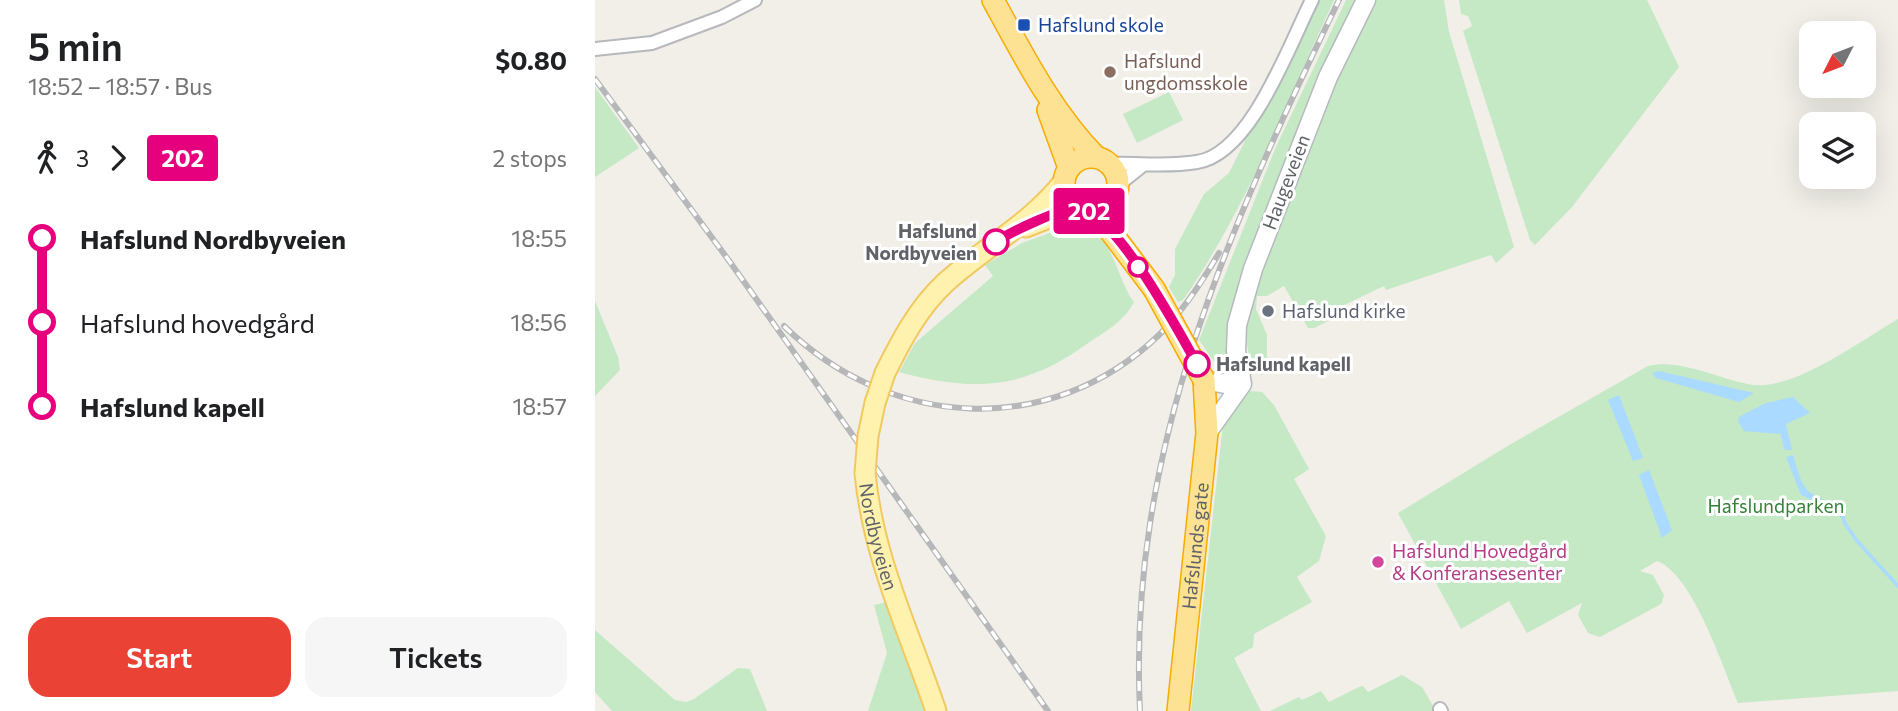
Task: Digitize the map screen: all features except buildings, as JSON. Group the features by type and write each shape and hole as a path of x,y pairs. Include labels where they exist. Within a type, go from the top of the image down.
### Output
{"highway":[{"path":"993,0 1053,122 1066,174 1067,196 1108,228 1154,289"},
{"path":"1017,45 1063,118 1103,161 1117,190 1123,230 1204,380"},
{"path":"1066,174 1081,158 1103,161"},
{"path":"1083,209 1104,207 1117,190"},
{"name":"Hafslunds gate","path":"1178,711 1207,433 1204,380"}],"main road":[{"name":"Haugeveien","path":"1207,433 1241,389 1236,351 1237,325 1253,269 1328,77 1366,0"},
{"name":"Nordbyveien","path":"936,711 885,577 869,515 865,473 868,436 875,403 885,373 912,323 928,302 963,267 1046,202 1066,174"},
{"name":"Nordbyveien","path":"1006,235 1083,209"},
{"path":"1204,380 1225,384 1241,373"}],"street":[{"path":"595,49 652,43 730,6 755,0"},
{"path":"1103,161 1143,165 1195,162 1229,147 1249,125 1312,0"},
{"path":"1117,190 1143,165"}],"green space":[{"path":"1312,0 1334,0 1247,191 1206,265 1183,300 1178,302 1169,287 1175,275 1175,249 1204,194 1229,173 1250,131 1249,125"},
{"path":"1346,0 1366,0 1243,299 1241,373 1220,370 1199,340 1275,149"},
{"path":"1374,0 1444,0 1449,32 1514,247 1496,263 1491,255 1386,290 1384,286 1340,307 1342,314 1314,328 1308,328 1284,286 1267,296 1257,296 1256,309 1267,335 1267,372 1261,375 1251,367 1245,333 1257,275 1332,86"},
{"path":"1459,0 1647,0 1679,67 1572,207 1535,245 1530,240 1463,31 1472,26 1468,16 1461,14"},
{"path":"595,87 639,148 595,177"},
{"path":"1169,92 1183,120 1137,143 1123,114"},
{"path":"1077,223 1089,227 1106,244 1134,302 1115,324 1045,369 1000,382 953,383 899,372 915,343 993,276 985,265 1022,243"},
{"path":"595,301 618,357 620,370 595,396"},
{"name":"Hafslundparken","path":"1898,319 1898,691 1738,703 1694,602 1670,569 1657,561 1640,571 1653,575 1664,595 1661,604 1600,637 1588,633 1578,615 1582,603 1527,633 1509,601 1461,629 1398,513 1511,444 1648,366 1674,365 1753,385 1770,384 1788,380 1828,362"},
{"path":"1250,391 1262,392 1274,405 1309,469 1294,479 1326,536 1319,561 1297,577 1312,602 1254,634 1253,647 1234,658 1261,711 1191,711 1223,424"},
{"path":"887,602 929,711 868,711 887,653 874,605"},
{"path":"595,630 675,700 686,702 694,699 738,668 750,669 767,711 612,711 595,692"},
{"path":"1402,675 1422,687 1436,711 1270,711 1299,697 1302,700 1321,691 1329,702 1359,687 1363,686 1368,692"}],"water":[{"path":"1659,371 1754,393 1739,402 1656,378 1652,373"},
{"path":"1619,395 1643,458 1633,461 1608,400"},
{"path":"1793,397 1810,413 1786,424 1792,450 1785,450 1780,434 1744,431 1738,422 1739,417 1766,403"},
{"path":"1793,455 1807,490 1840,507 1846,521 1843,522 1837,511 1801,495 1786,457"},
{"path":"1649,470 1672,530 1662,538 1639,475"}],"waterway":[{"path":"1844,522 1857,541 1898,586"}],"railway":[{"path":"1140,711 1140,615 1150,523 1168,432 1193,344 1224,257 1298,85 1339,0"},
{"path":"595,79 730,262 1048,711"},
{"path":"784,326 826,360 872,386 920,402 970,408 1020,405 1069,392 1116,369 1168,326 1192,296 1219,253"}],"bus line":[{"name":"202","path":"996,242 1006,235 1065,211 1077,207 1088,211 1102,220 1154,289 1197,364"}],"place":[{"name":"Hafslund skole","path":"1024,25"},
{"name":"Hafslund ungdomsskole","path":"1110,72"},
{"name":"Hafslund Nordbyveien","path":"996,242"},
{"name":"Hafslund kirke","path":"1268,311"},
{"name":"Hafslund kapell","path":"1197,364"},
{"name":"Hafslund Hovedgård & Konferansesenter","path":"1378,562"}]}
